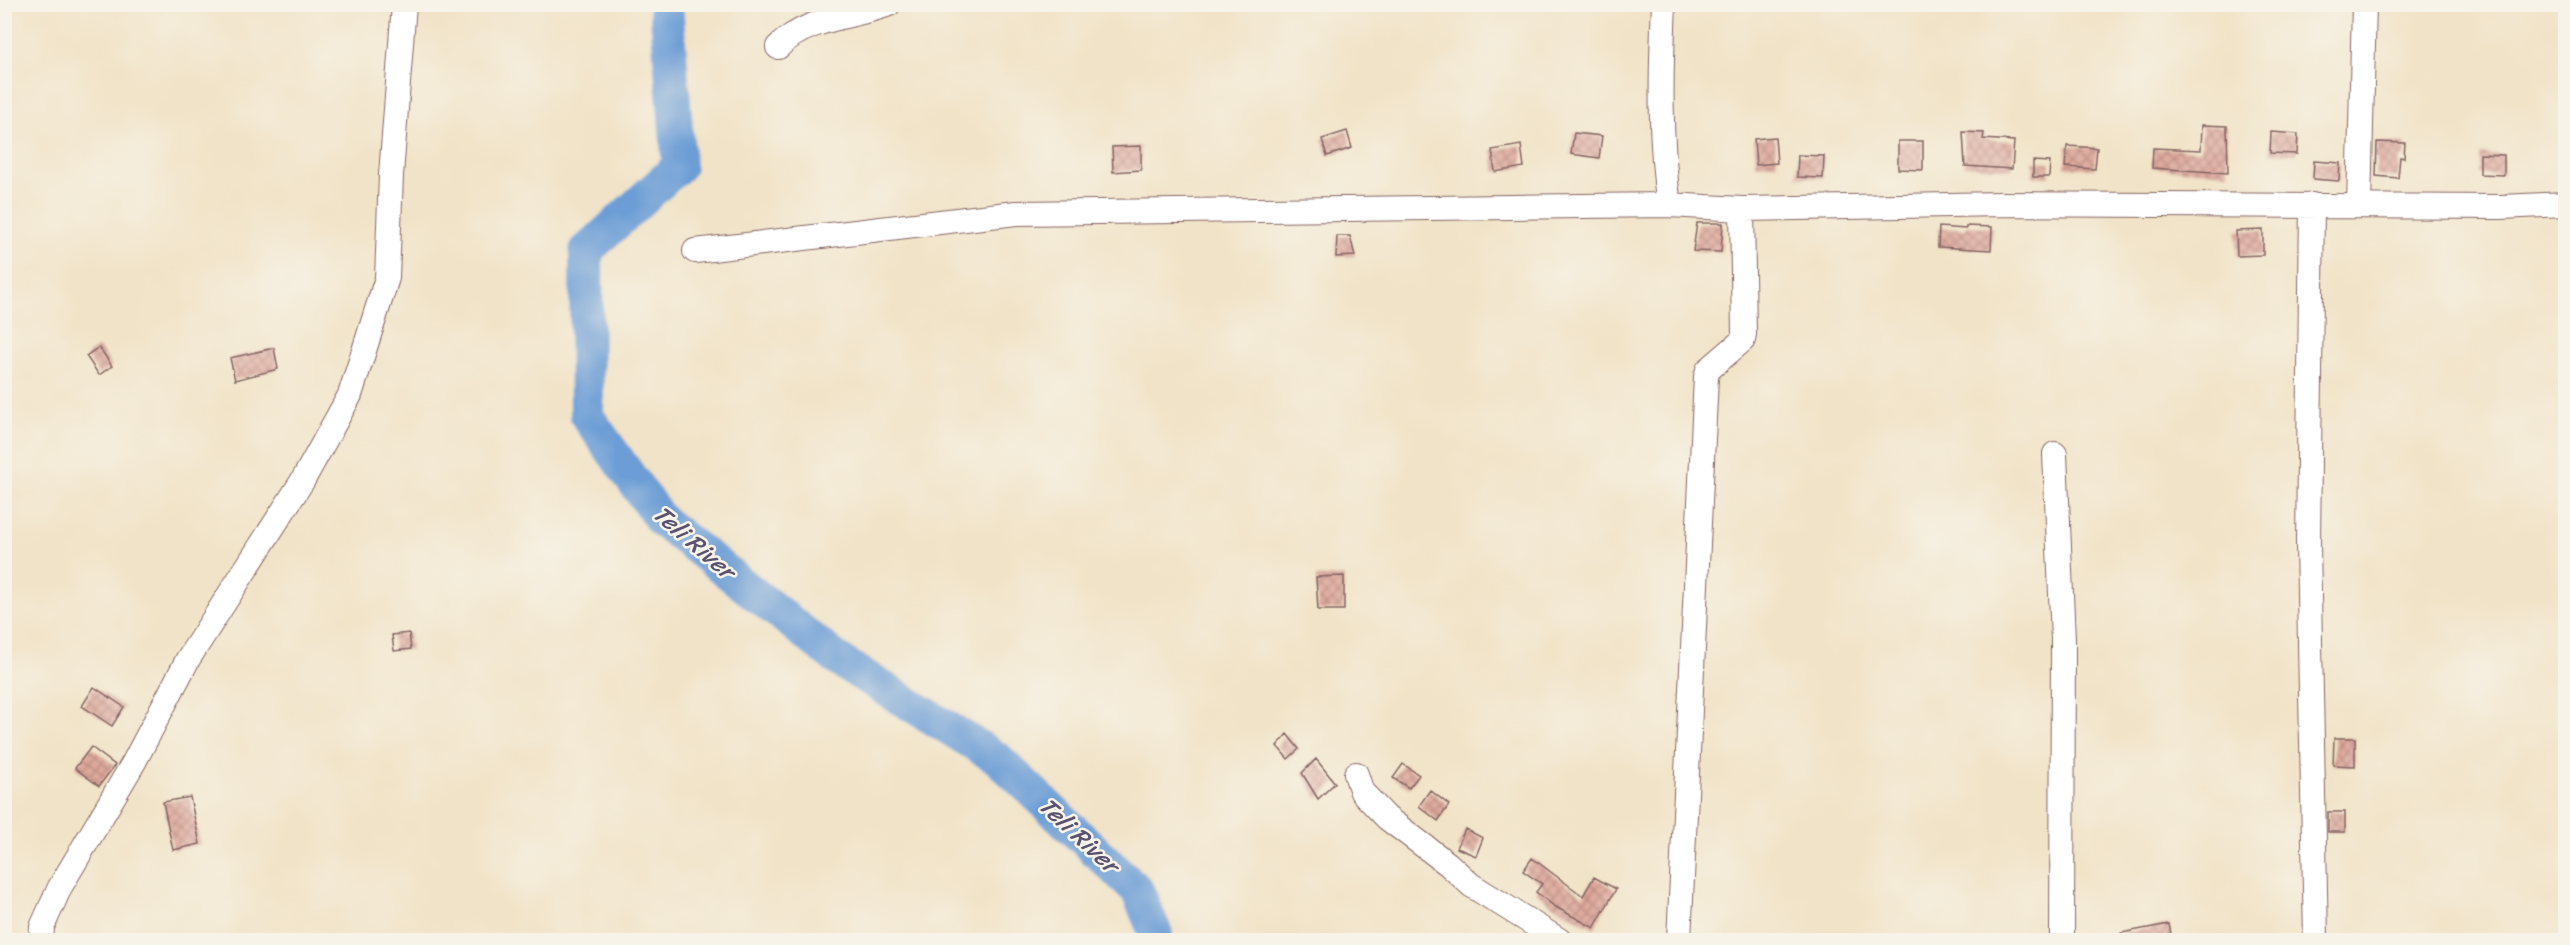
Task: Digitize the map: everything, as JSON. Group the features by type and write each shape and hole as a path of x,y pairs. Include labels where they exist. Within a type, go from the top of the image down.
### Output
{"street":[{"path":"41,940 42,927 60,887 134,762 188,659 303,480 350,395 387,278 391,175 404,4"},
{"path":"778,47 790,36 834,17 889,4"},
{"path":"1664,4 1661,60 1665,181 1669,205"},
{"path":"2359,206 2364,4"},
{"path":"695,251 1016,213 1669,205 1742,209 2001,204 2501,207 2565,204"},
{"path":"2312,206 2308,544 2316,940"},
{"path":"1678,940 1706,377 1708,370 1743,340 1742,209"},
{"path":"2055,454 2063,640 2062,940"},
{"path":"1356,774 1362,792 1387,818 1448,864 1471,885 1559,940"}],"building":[{"path":"2202,125 2227,126 2228,173 2152,168 2153,148 2201,150"},
{"path":"1347,131 1352,148 1327,156 1322,139"},
{"path":"1963,132 1984,133 1983,139 2014,141 2012,169 1965,166"},
{"path":"2271,132 2298,134 2297,154 2270,153"},
{"path":"1574,133 1602,136 1599,158 1571,154"},
{"path":"1775,137 1777,163 1756,165 1754,139"},
{"path":"1898,141 1923,141 1923,170 1898,169"},
{"path":"2377,142 2405,143 2404,158 2400,157 2398,178 2376,176"},
{"path":"1521,145 1524,167 1495,172 1492,150"},
{"path":"1141,146 1141,170 1113,172 1112,147"},
{"path":"2067,146 2097,148 2095,169 2065,167"},
{"path":"2480,154 2504,155 2504,175 2480,174"},
{"path":"1798,155 1824,156 1823,178 1797,177"},
{"path":"2033,161 2050,162 2049,177 2033,177"},
{"path":"2314,161 2340,163 2339,181 2313,179"},
{"path":"1697,223 1723,223 1721,252 1693,251"},
{"path":"1966,226 1992,227 1991,250 1938,247 1939,227 1966,229"},
{"path":"2263,230 2263,255 2237,256 2236,231"},
{"path":"1337,236 1350,236 1355,256 1336,257"},
{"path":"99,347 112,366 99,375 86,356"},
{"path":"274,348 278,369 235,380 230,358"},
{"path":"1344,576 1344,610 1318,610 1316,577"},
{"path":"409,633 411,649 394,651 392,635"},
{"path":"94,687 124,707 112,726 82,706"},
{"path":"1287,734 1299,749 1288,759 1277,746"},
{"path":"2334,738 2355,738 2355,766 2333,765"},
{"path":"91,747 115,765 99,786 75,768"},
{"path":"1316,759 1335,783 1318,799 1302,773"},
{"path":"1403,764 1419,775 1409,788 1393,778"},
{"path":"1430,790 1449,805 1438,821 1419,806"},
{"path":"190,797 200,844 173,850 163,802"},
{"path":"2328,812 2345,812 2345,832 2328,832"},
{"path":"1465,829 1483,838 1476,856 1457,848"},
{"path":"1532,858 1583,896 1594,877 1616,889 1594,928 1554,906 1536,892 1542,884 1523,871"},
{"path":"2169,924 2172,940 2121,940 2121,933"}],"waterway":[{"name":"Teli River","path":"666,4 679,166 586,251 587,416 661,520 840,661 997,758 1137,890 1156,934 1155,940"}]}
